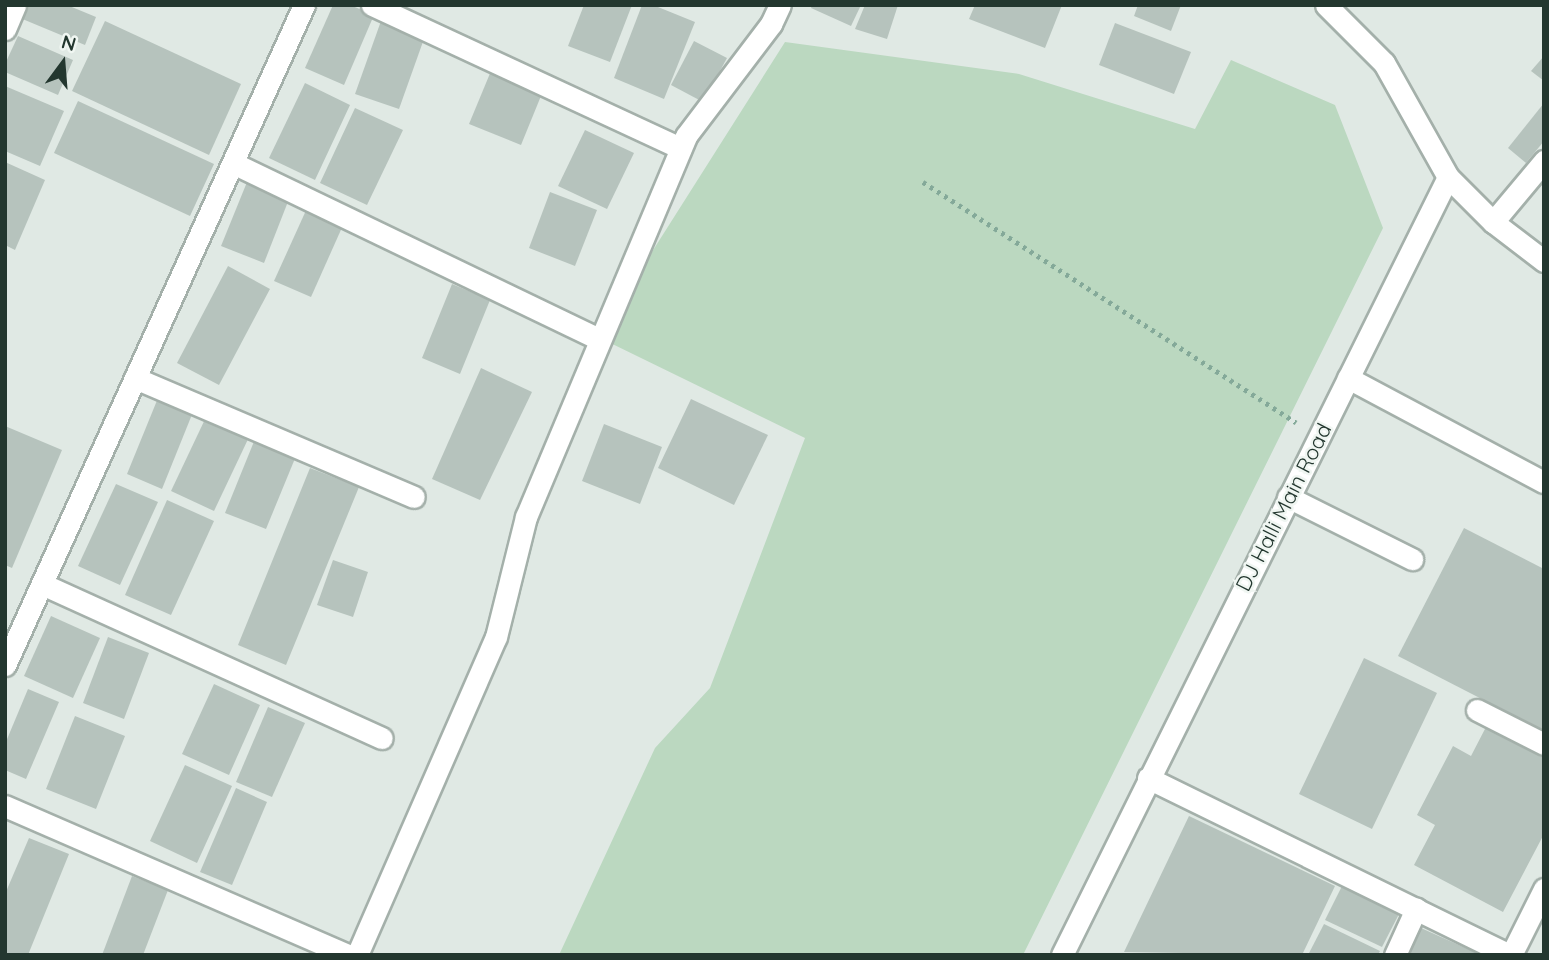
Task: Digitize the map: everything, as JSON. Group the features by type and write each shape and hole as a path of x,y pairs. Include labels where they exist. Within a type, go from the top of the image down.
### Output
{"street":[{"path":"5,29 15,5"},
{"path":"5,665 304,5"},
{"path":"372,5 680,148"},
{"path":"357,955 496,637 526,517 680,148 686,136 771,24 780,5"},
{"path":"1326,5 1384,63 1448,177 1493,222 1544,261"},
{"path":"1493,222 1544,161"},
{"path":"233,163 600,340"},
{"name":"DJ Halli Main Road","path":"1062,955 1448,177"},
{"path":"135,378 414,497"},
{"path":"1348,378 1544,482"},
{"path":"1288,497 1412,559"},
{"path":"42,584 382,738"},
{"path":"1477,710 1544,744"},
{"path":"1148,778 1511,955 1544,889"},
{"path":"5,806 346,955"},
{"path":"1395,955 1416,909"}],"path":[{"path":"923,182 1319,436"}],"green space":[{"path":"785,42 1019,74 1195,129 1231,60 1335,105 1383,228 1023,955 559,955 655,748 710,688 805,438 598,337"}],"building":[{"path":"26,5 67,5 96,17 85,45 20,18"},
{"path":"333,5 350,5 374,15 344,85 305,68"},
{"path":"584,5 632,5 610,62 568,46"},
{"path":"642,5 653,5 695,22 664,99 614,78"},
{"path":"812,5 861,5 851,26 811,8"},
{"path":"865,5 898,5 887,39 855,29"},
{"path":"975,5 1062,5 1045,48 969,19"},
{"path":"1138,5 1181,5 1171,31 1134,16"},
{"path":"105,21 241,84 209,155 72,91"},
{"path":"381,21 425,36 399,109 355,94"},
{"path":"1115,23 1191,52 1174,94 1099,65"},
{"path":"18,36 73,60 58,95 5,72 5,64"},
{"path":"694,41 727,58 703,102 671,85"},
{"path":"1544,56 1544,81 1531,71"},
{"path":"491,71 543,91 521,145 469,124"},
{"path":"305,83 350,105 315,180 269,158"},
{"path":"5,86 64,111 40,166 5,151"},
{"path":"78,101 214,164 190,216 54,153"},
{"path":"1544,103 1544,141 1526,163 1508,148"},
{"path":"355,108 403,130 367,205 320,183"},
{"path":"585,130 634,153 607,209 558,186"},
{"path":"5,162 45,180 15,250 5,245"},
{"path":"247,182 289,199 264,263 221,246"},
{"path":"550,192 597,210 575,266 529,248"},
{"path":"308,206 344,223 311,297 274,281"},
{"path":"228,266 270,289 219,385 177,363"},
{"path":"452,284 490,300 460,374 422,358"},
{"path":"481,368 532,392 480,500 432,479"},
{"path":"158,398 193,412 162,489 127,474"},
{"path":"691,399 768,435 734,505 658,468"},
{"path":"207,415 250,435 214,511 171,491"},
{"path":"604,424 662,447 640,504 582,481"},
{"path":"5,426 62,450 12,568 5,565"},
{"path":"255,439 296,456 266,529 225,513"},
{"path":"310,468 359,487 286,665 238,645"},
{"path":"116,484 158,502 120,585 78,566"},
{"path":"167,500 214,521 171,615 125,595"},
{"path":"1464,528 1544,569 1544,731 1398,656"},
{"path":"333,560 368,572 353,617 317,605"},
{"path":"51,616 100,638 73,698 24,676"},
{"path":"108,637 149,653 124,719 83,703"},
{"path":"1364,658 1437,693 1372,829 1299,794"},
{"path":"214,684 260,705 229,775 182,754"},
{"path":"28,689 59,702 26,779 5,770 5,744"},
{"path":"268,707 305,723 272,797 236,782"},
{"path":"75,716 125,736 96,809 46,789"},
{"path":"1486,727 1544,757 1544,834 1503,912 1414,865 1435,825 1417,815 1453,746 1471,756"},
{"path":"185,765 232,786 197,863 150,841"},
{"path":"236,788 267,802 232,885 200,872"},
{"path":"1189,816 1335,886 1302,955 1124,952"},
{"path":"29,838 69,854 28,955 5,955 5,894"},
{"path":"132,876 168,890 143,955 102,955"},
{"path":"1342,886 1399,914 1382,947 1325,920"},
{"path":"1324,924 1380,951 1378,955 1308,955"},
{"path":"1421,928 1481,955 1409,955"}]}
